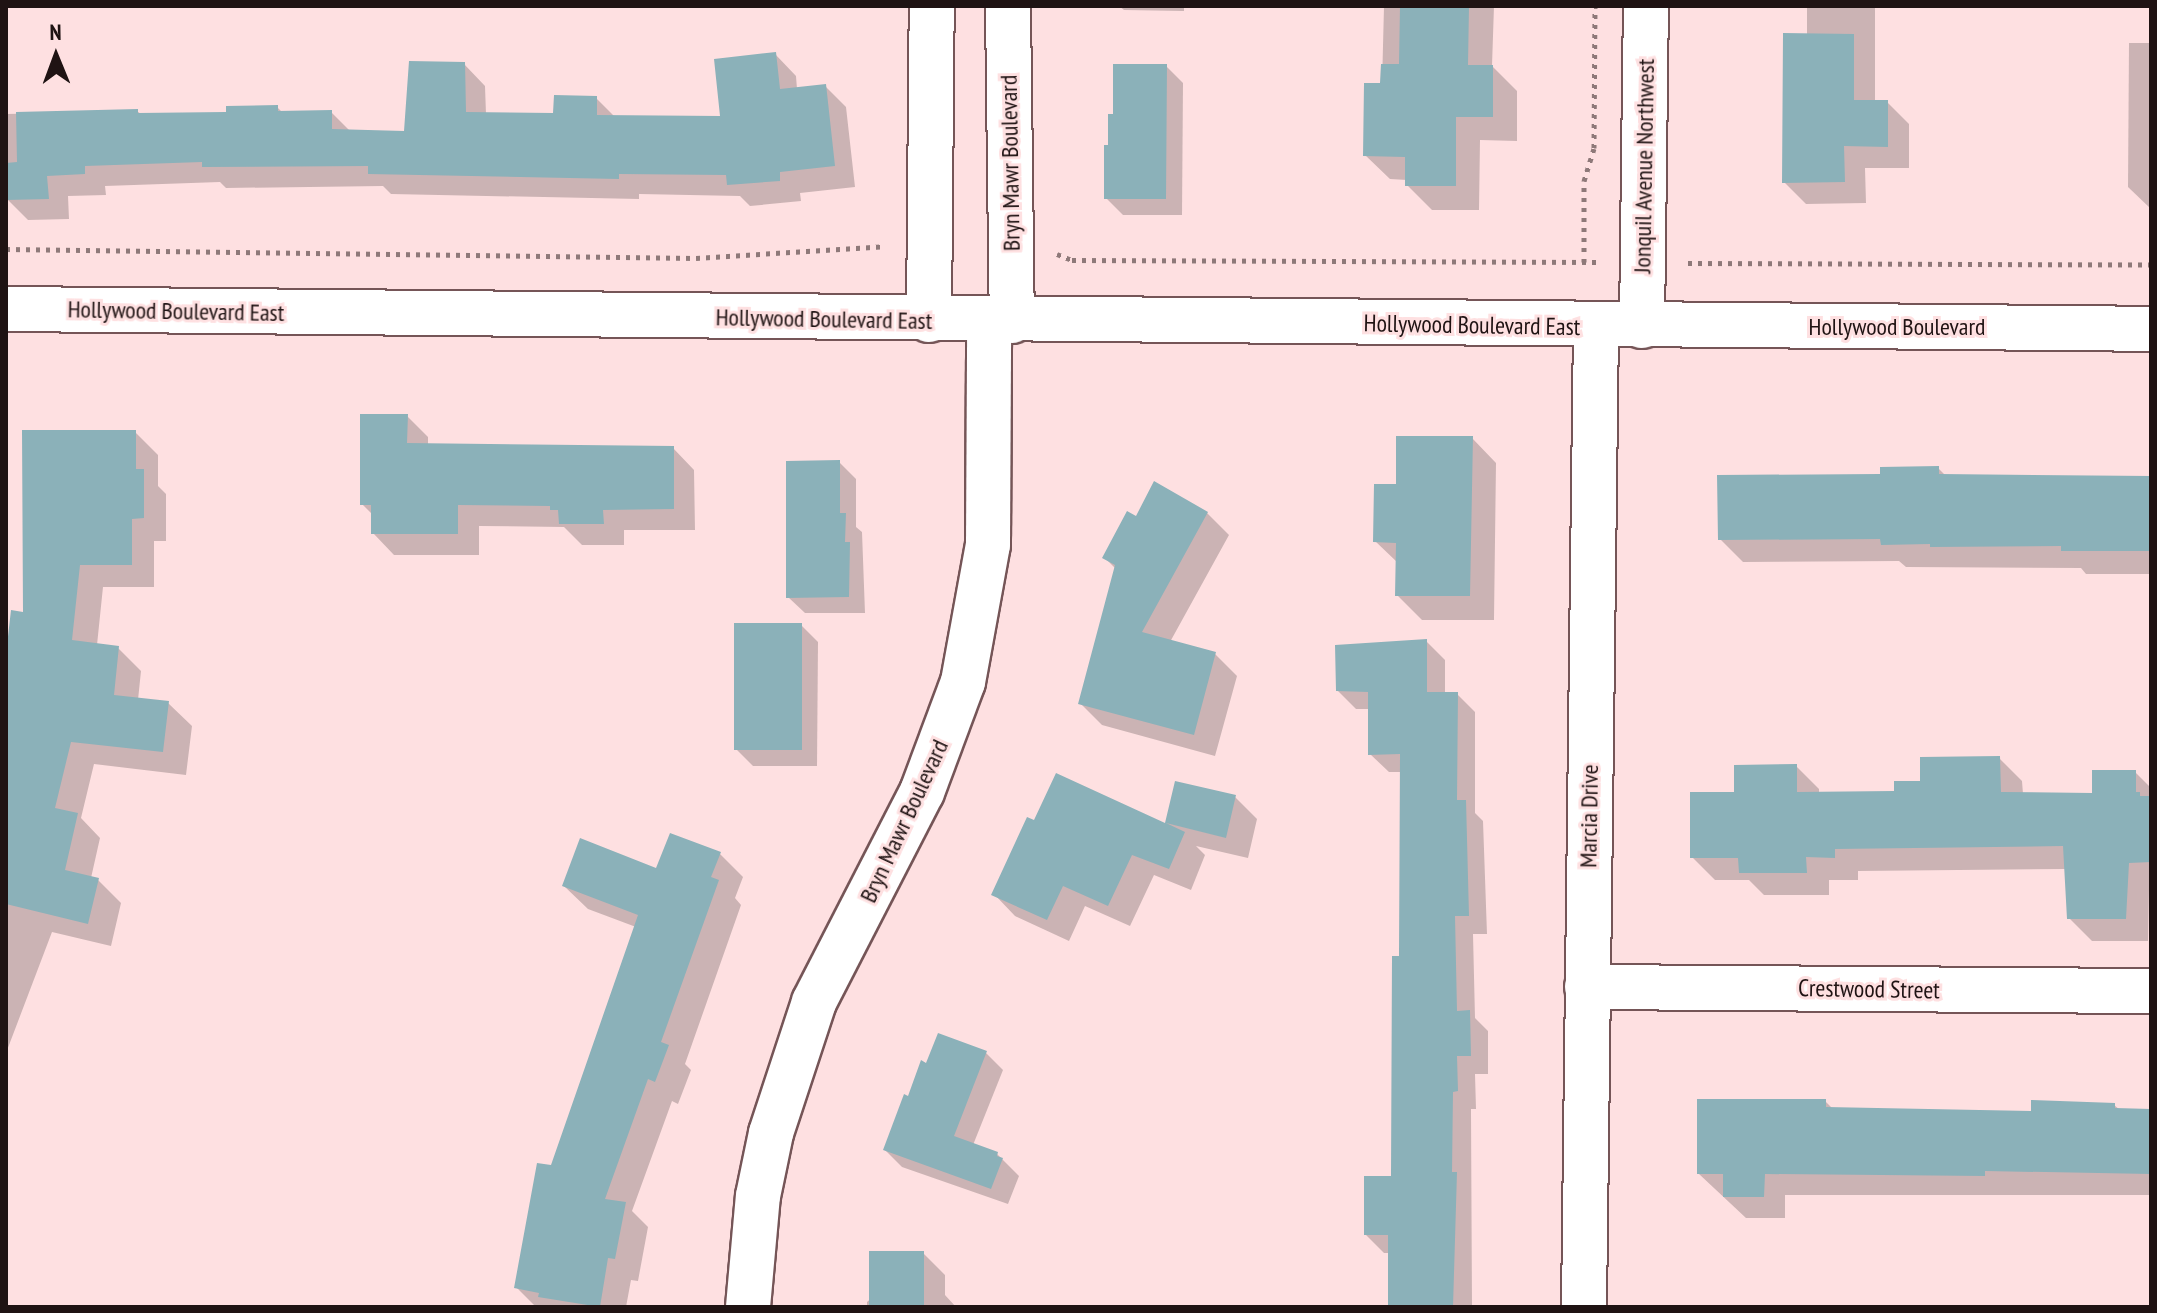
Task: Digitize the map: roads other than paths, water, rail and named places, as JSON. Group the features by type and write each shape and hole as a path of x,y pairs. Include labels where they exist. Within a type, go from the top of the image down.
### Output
{"street":[{"path":"929,320 932,6"},
{"name":"Bryn Mawr Boulevard","path":"748,1307 758,1196 771,1133 814,1002 922,792 963,682 988,545 1000,320 1011,246 1008,6"},
{"name":"Jonquil Avenue Northwest","path":"1642,326 1646,6"},
{"name":"Hollywood Boulevard East","path":"6,309 1642,326"},
{"name":"Marcia Drive","path":"1584,1307 1596,326"},
{"name":"Hollywood Boulevard","path":"1642,326 2151,329"},
{"name":"Crestwood Street","path":"1587,987 2151,991"}]}
